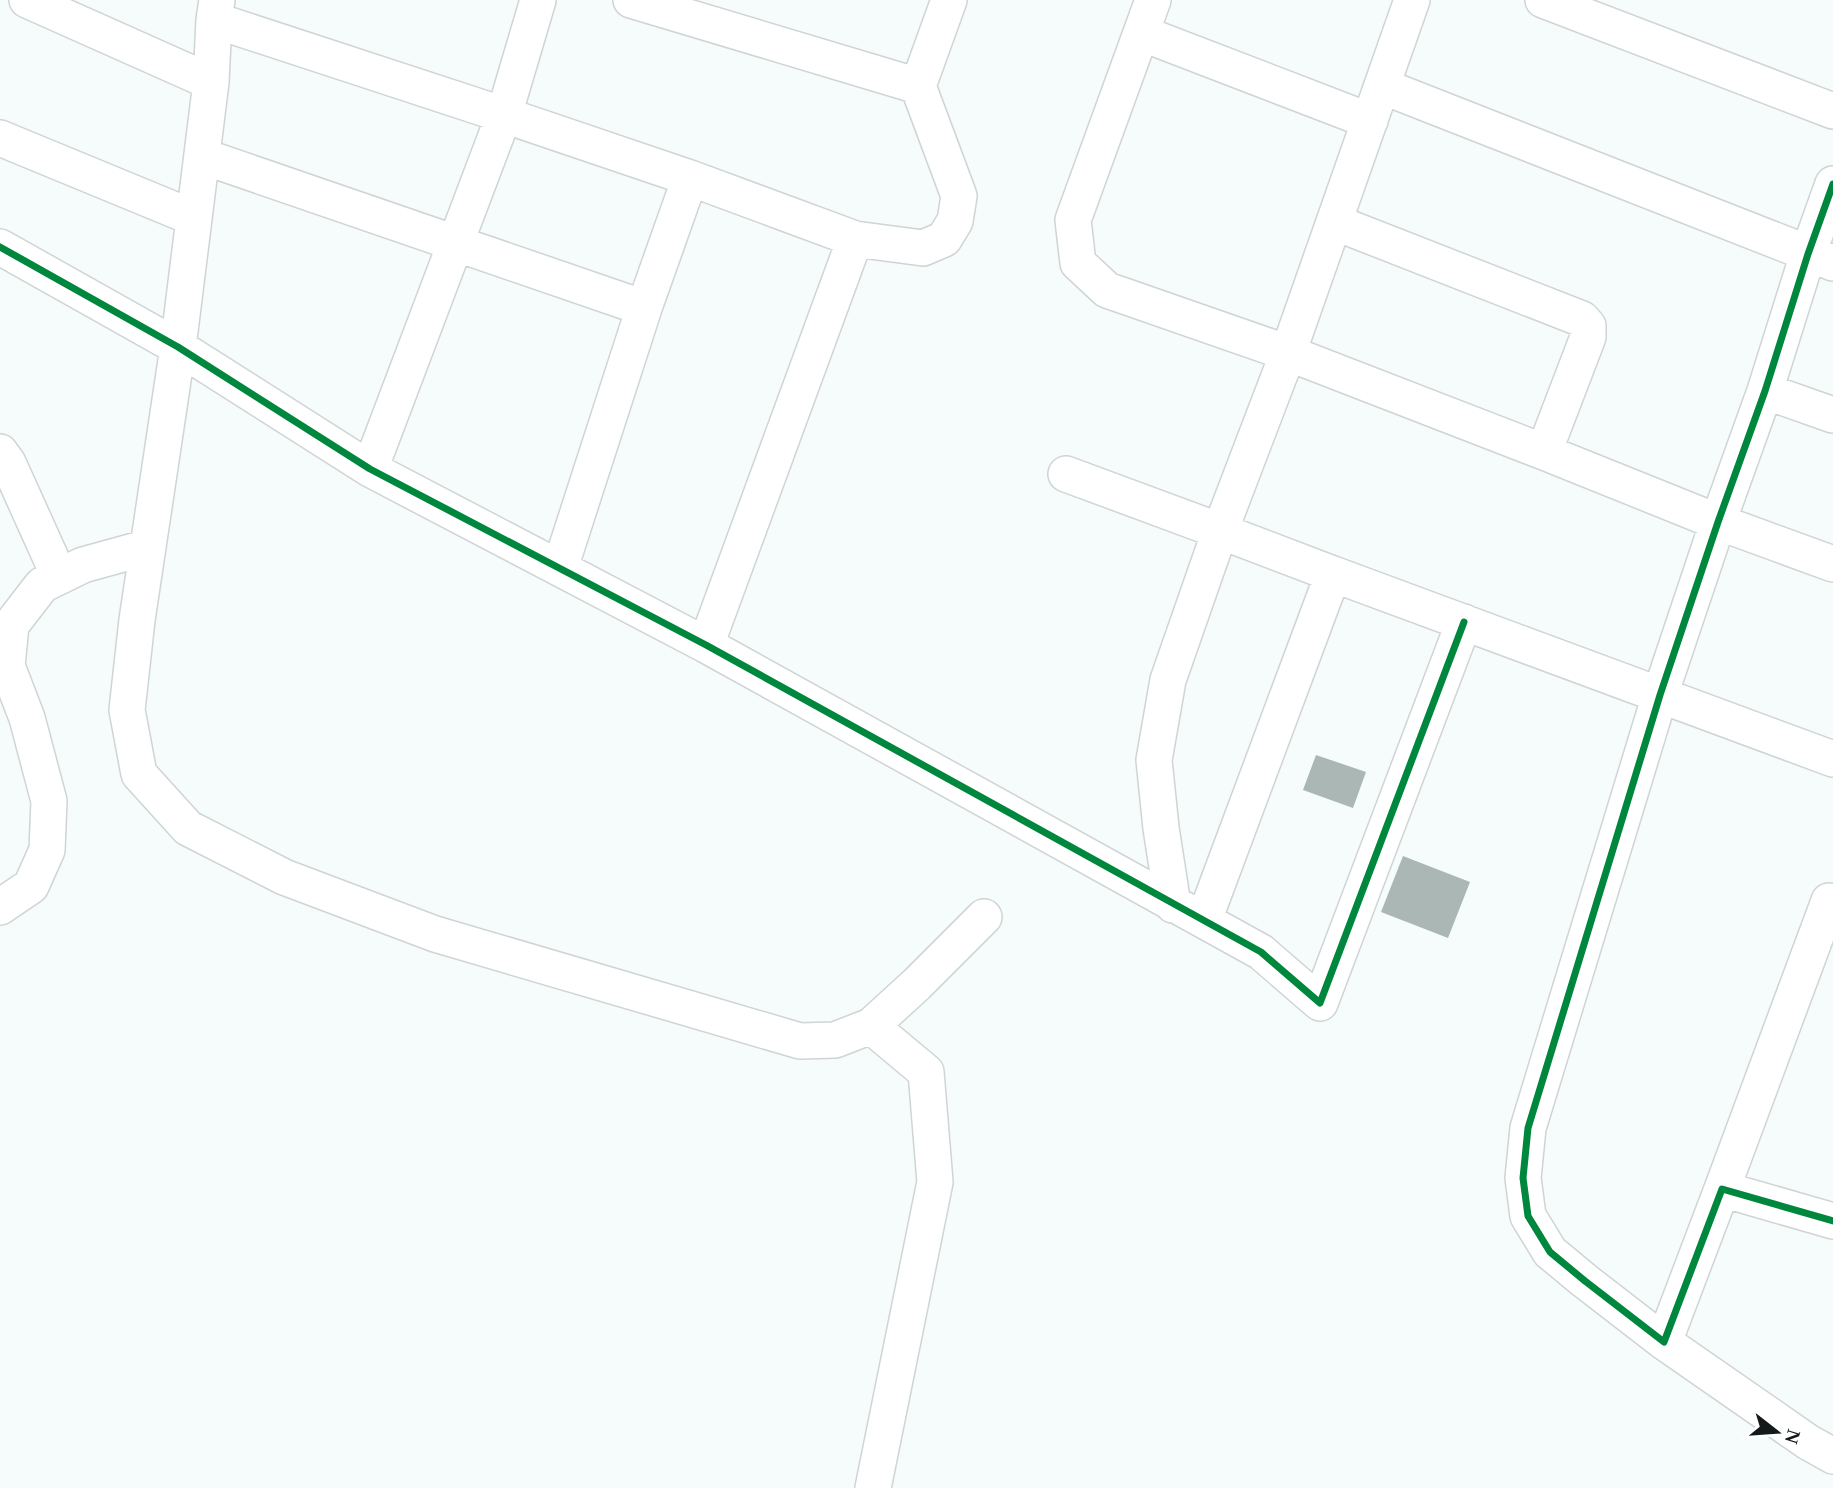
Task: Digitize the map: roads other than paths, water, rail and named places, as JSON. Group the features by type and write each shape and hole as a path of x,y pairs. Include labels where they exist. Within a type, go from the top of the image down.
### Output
{"street":[{"path":"27,0 211,82"},
{"path":"370,469 504,115 538,0"},
{"path":"631,0 918,86"},
{"path":"948,0 918,86 959,196 955,221 944,239 923,248 855,239 216,10 211,82 178,347 137,620 127,709 139,774 188,828 284,877 435,934 800,1041 835,1040 871,1026 984,917"},
{"path":"1153,0 1073,220 1078,263 1107,290 1288,353 1718,522 1833,564"},
{"path":"1173,905 1154,760 1168,680 1220,530 1288,353 1412,0"},
{"path":"1543,0 1833,111"},
{"path":"1141,33 1370,121"},
{"path":"1382,86 1820,258"},
{"path":"0,138 194,218"},
{"path":"202,156 644,308"},
{"path":"560,568 644,308 690,178"},
{"path":"1833,184 1820,258 1765,391 1660,695 1528,1128 1523,1178 1528,1216 1550,1252 1664,1342 1808,1442 1833,1456"},
{"path":"1334,222 1582,319 1588,326 1588,337 1544,452"},
{"path":"706,645 855,239"},
{"path":"0,247 178,347 370,469 706,645 1261,952 1320,1003 1464,622"},
{"path":"1765,391 1833,415"},
{"path":"0,452 8,463 59,576"},
{"path":"1066,474 1833,759"},
{"path":"0,907 31,886 47,850 49,801 27,718 4,662 11,625 42,585 83,565 148,547"},
{"path":"1204,920 1333,574"},
{"path":"1664,1342 1832,899"},
{"path":"871,1026 926,1072 935,1182 873,1488"},
{"path":"1722,1189 1833,1221"}]}
